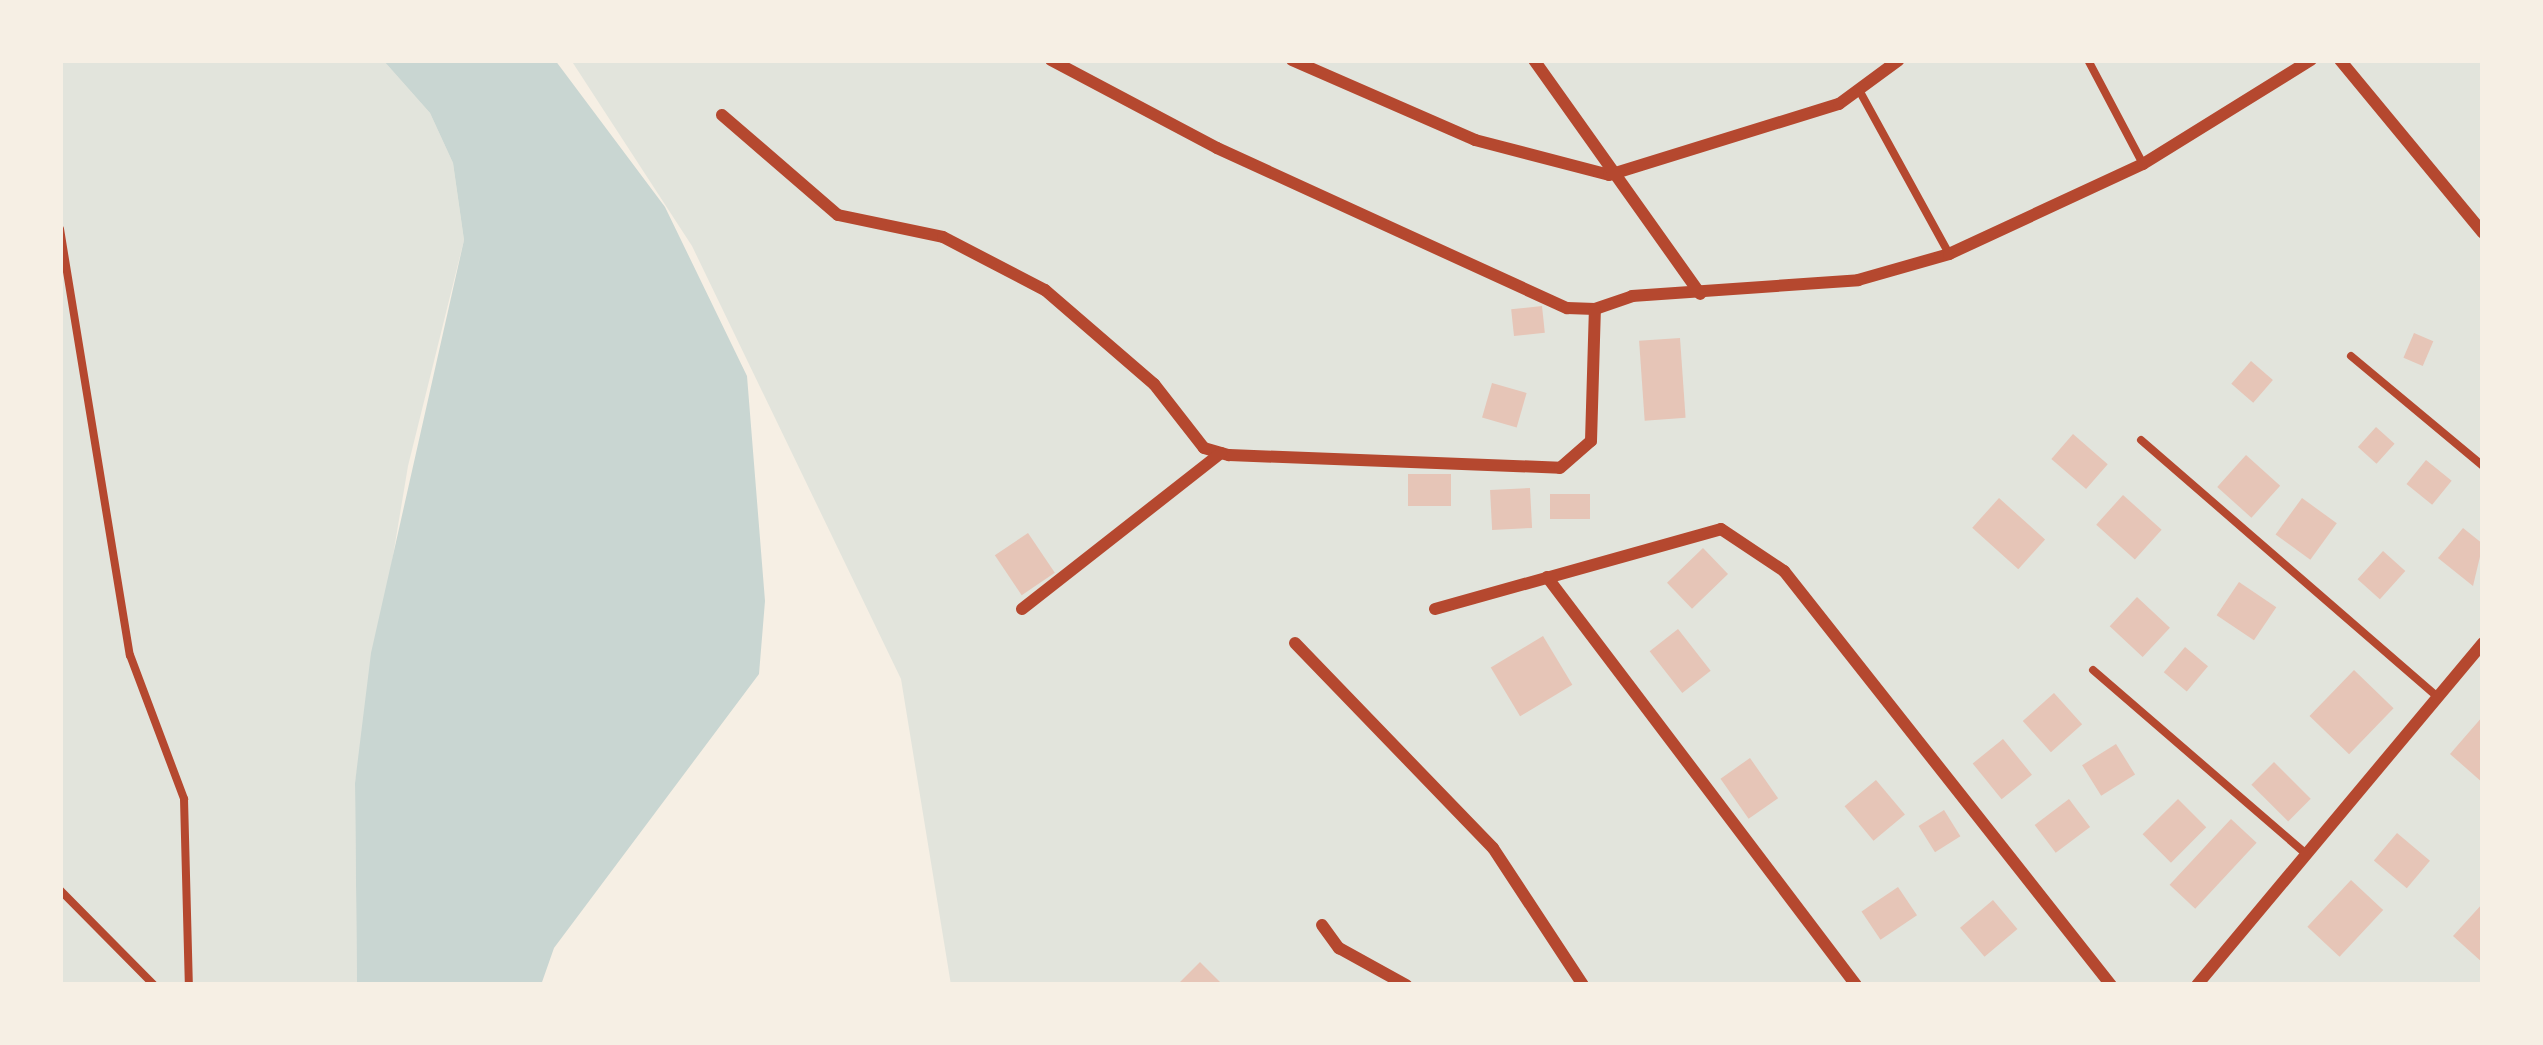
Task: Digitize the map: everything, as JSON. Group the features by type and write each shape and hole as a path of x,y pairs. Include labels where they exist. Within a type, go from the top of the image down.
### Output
{"street":[{"path":"1052,60 1217,148 1567,308 1595,309 1858,280 1948,254 2144,164 2311,60"},
{"path":"1292,60 1475,140 1609,175 1858,89 1899,60"},
{"path":"1534,60 1609,175 1700,294"},
{"path":"2340,60 2483,233"},
{"path":"722,115 838,215 943,237 1045,290 1154,384 1204,448 1221,453 1560,468 1591,441 1595,309"},
{"path":"1022,609 1221,453"},
{"path":"1435,609 1721,529 1784,571 2111,985"},
{"path":"1547,577 1856,985"},
{"path":"1295,643 1493,848 1583,985"},
{"path":"2197,985 2483,643"},
{"path":"1322,925 1339,948 1406,985"}],"lane":[{"path":"2088,60 2144,164"},
{"path":"1858,89 1948,254"},
{"path":"60,229 130,656 184,800 189,985"},
{"path":"2351,356 2483,466"},
{"path":"2141,440 2438,697"},
{"path":"2092,670 2306,854"},
{"path":"60,890 154,985"}],"shaded area":[{"path":"60,60 383,60 430,113 453,163 464,240 408,466 355,783 357,985 60,985"},
{"path":"383,60 555,60 665,207 747,376 765,601 759,674 554,948 541,985 357,985 355,783 371,653 464,240 453,163 430,113"},
{"path":"571,60 2483,60 2483,985 951,985 901,679 692,246"}],"building":[{"path":"1542,306 1545,333 1514,336 1511,309"},
{"path":"2414,333 2433,341 2423,366 2403,358"},
{"path":"1680,338 1686,418 1645,421 1639,341"},
{"path":"2251,361 2273,380 2253,403 2231,384"},
{"path":"1492,383 1527,393 1517,428 1482,418"},
{"path":"2376,427 2395,444 2377,464 2358,447"},
{"path":"2073,434 2108,464 2086,489 2051,459"},
{"path":"2246,455 2280,486 2251,518 2217,487"},
{"path":"2426,460 2452,481 2432,505 2406,484"},
{"path":"1408,474 1451,474 1451,506 1408,506"},
{"path":"1530,488 1532,528 1492,530 1490,490"},
{"path":"1550,494 1590,494 1590,519 1550,519"},
{"path":"2123,495 2162,530 2135,560 2096,525"},
{"path":"1999,498 2045,539 2018,569 1972,528"},
{"path":"2302,498 2337,523 2310,560 2276,534"},
{"path":"2463,528 2483,544 2473,586 2438,558"},
{"path":"1028,533 1055,573 1022,595 995,555"},
{"path":"1703,548 1728,574 1692,609 1667,583"},
{"path":"2383,551 2405,571 2380,599 2358,579"},
{"path":"2239,582 2276,607 2254,640 2217,615"},
{"path":"2137,597 2170,628 2143,657 2110,626"},
{"path":"1678,629 1711,671 1682,693 1650,651"},
{"path":"1543,636 1572,685 1520,716 1491,667"},
{"path":"2185,647 2208,666 2187,692 2164,672"},
{"path":"2354,670 2394,708 2349,754 2310,716"},
{"path":"2054,693 2082,724 2051,752 2023,721"},
{"path":"2483,716 2483,783 2450,754"},
{"path":"2003,739 2032,775 2002,799 1973,764"},
{"path":"2116,744 2135,775 2101,796 2082,765"},
{"path":"1750,758 1778,798 1749,819 1721,779"},
{"path":"2274,762 2311,799 2288,821 2251,785"},
{"path":"1876,780 1905,814 1874,841 1845,806"},
{"path":"2069,799 2090,827 2056,853 2035,825"},
{"path":"2178,799 2206,827 2171,863 2143,834"},
{"path":"1944,810 1960,836 1935,852 1919,826"},
{"path":"2231,819 2257,843 2195,909 2170,885"},
{"path":"2397,833 2430,861 2407,888 2374,861"},
{"path":"2351,880 2383,910 2340,957 2307,927"},
{"path":"1898,887 1917,915 1881,940 1862,912"},
{"path":"1993,900 2017,929 1984,957 1960,928"},
{"path":"2483,903 2483,963 2453,936"},
{"path":"1200,962 1223,985 1177,985"}]}
